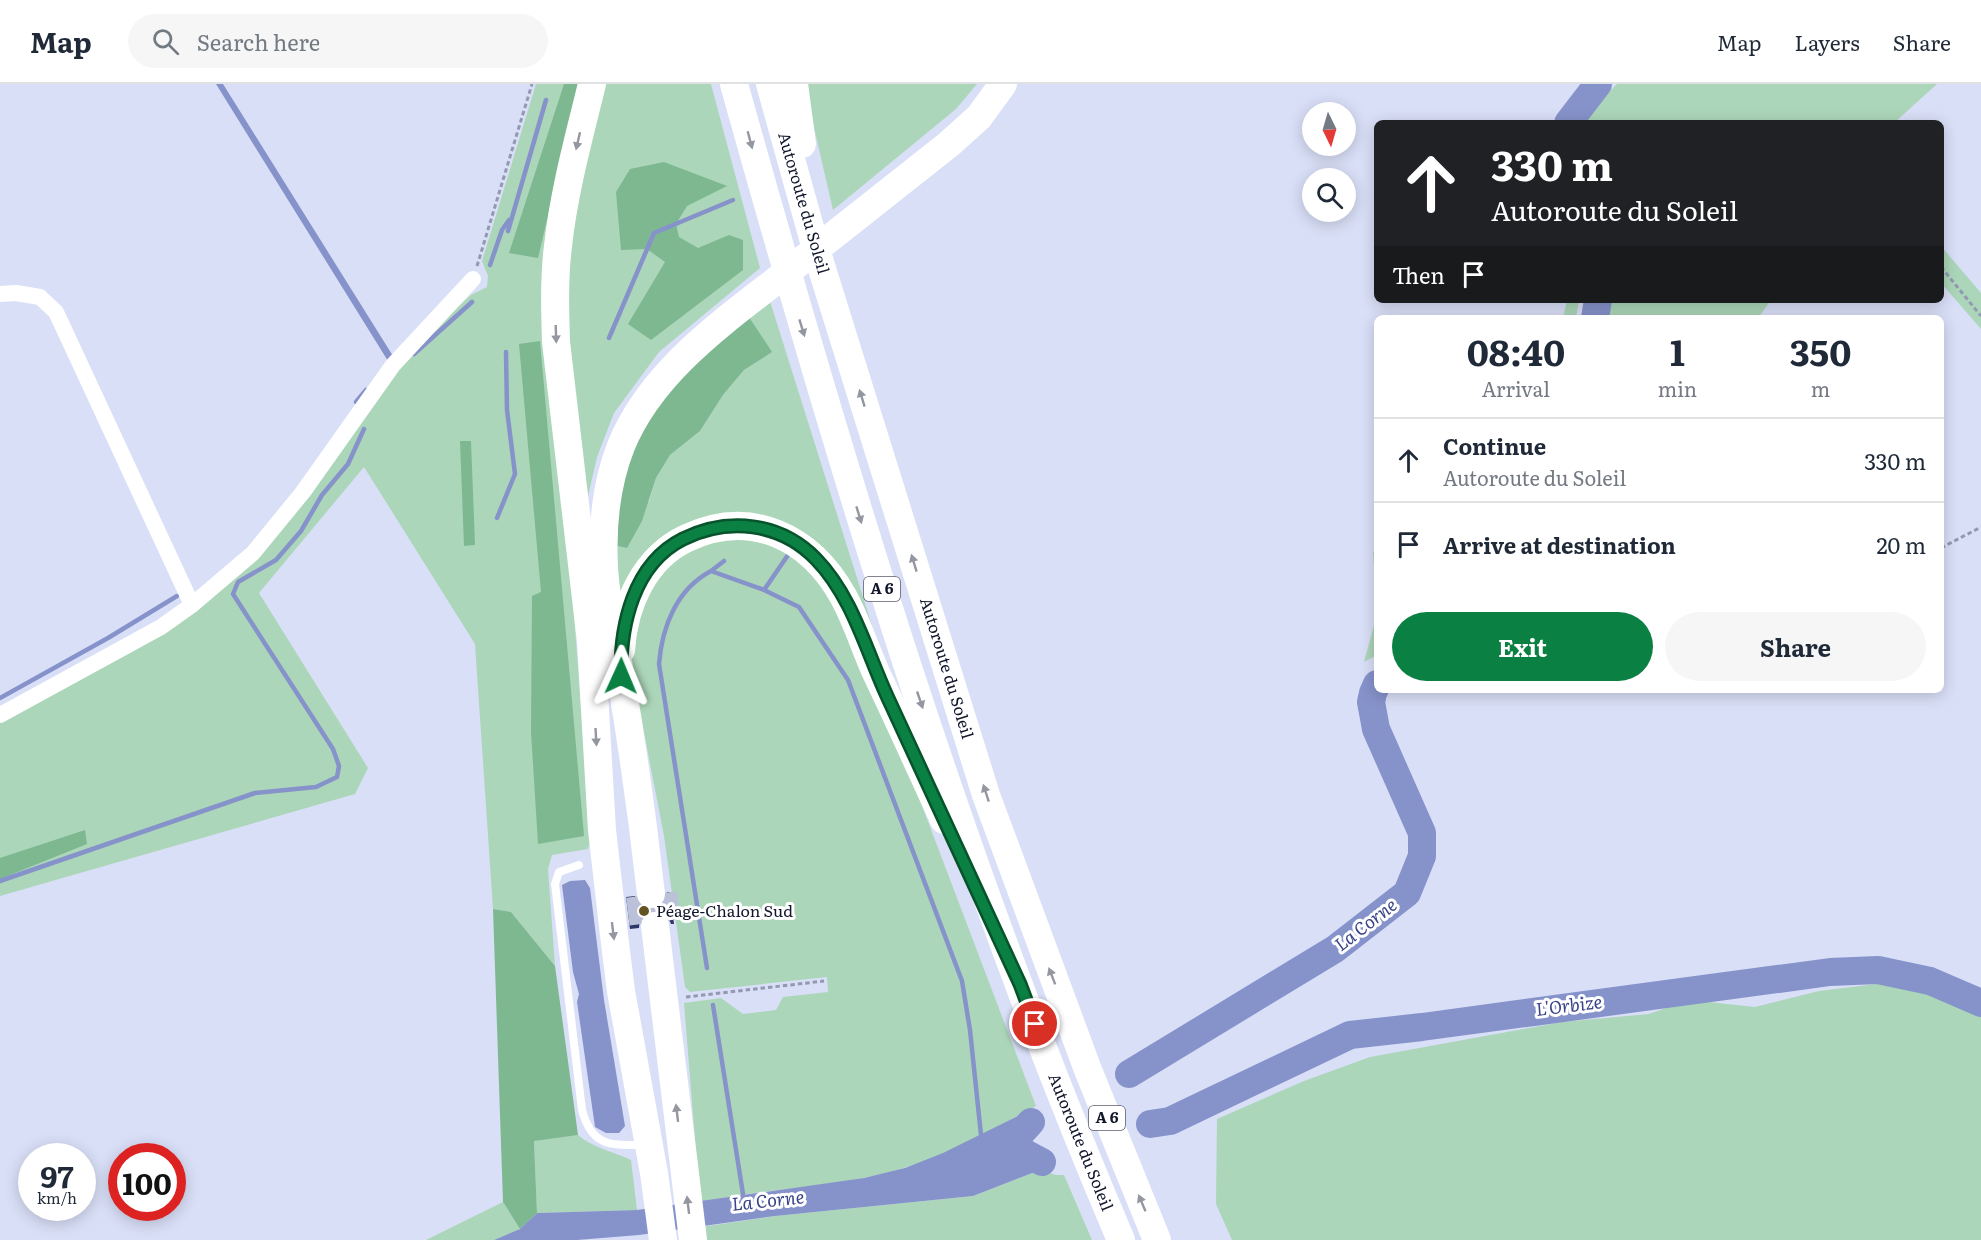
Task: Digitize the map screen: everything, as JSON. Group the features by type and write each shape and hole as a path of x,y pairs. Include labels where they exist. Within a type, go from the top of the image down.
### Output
{"highway":[{"path":"592,84 562,214 556,264 556,342 591,640 602,830 613,924 621,991 654,1173 663,1240"},
{"name":"Autoroute du Soleil","path":"734,84 800,319 867,544 944,772 1020,984 1120,1240"},
{"name":"Autoroute du Soleil","path":"770,84 818,256 986,795 1088,1070 1157,1240"},
{"path":"794,84 818,256"},
{"path":"866,204 960,120 990,84"},
{"path":"651,894 621,676 607,610 604,566 606,508 614,465 628,431 657,386 742,302 968,127 989,105 1003,84"},
{"path":"591,640 597,503 608,450 626,415 656,372 713,317 742,302"},
{"path":"621,676 622,642 633,597 646,573 671,546 704,531 738,525 774,532 788,538 808,552 830,576 847,603 875,670 1020,984"},
{"path":"655,926 668,1012 693,1240"}],"street":[{"path":"0,715 161,627 192,605 253,553 303,492 393,365 473,279"},
{"path":"0,294 16,293 40,297 56,312 192,605"}],"lane":[{"path":"579,865 559,872 555,884 582,1110 586,1126 593,1136 603,1141 615,1144 649,1145"}],"path":[{"path":"473,279 532,84"},
{"path":"1944,271 1981,316"},
{"path":"1944,546 1981,527"},
{"path":"668,1012 824,981"}],"green space":[{"path":"536,84 584,84 558,199 572,588 591,838 588,849 552,855 548,869 555,966 511,912 493,909 475,644 364,467 259,593 368,768 355,794 0,896 0,715 202,603 407,354 471,295 487,287 488,276 482,261"},
{"path":"564,84 579,84 538,258 509,253"},
{"path":"599,84 711,84 760,268 659,352 614,413 597,457 586,505 562,271"},
{"path":"804,84 977,84 956,109 833,210"},
{"path":"1617,84 1937,84 1897,120 1581,120"},
{"path":"664,162 727,186 687,206 676,224 679,237 698,248 729,235 743,240 743,270 651,340 628,324 665,262 647,249 621,250 616,192 630,169"},
{"path":"1944,250 1981,293 1981,329 1944,286"},
{"path":"769,298 885,667 826,557 722,518 619,610 614,545 649,501 656,478 670,455 700,431 723,395 744,370 771,352 747,314"},
{"path":"1566,303 1578,303 1576,315 1564,315"},
{"path":"1606,303 1769,303 1760,315 1605,315"},
{"path":"747,314 772,352 744,370 723,395 700,431 670,455 656,478 642,521 627,548 614,545 629,440 675,377"},
{"path":"540,341 584,836 538,844 531,732 532,596 541,592 519,344"},
{"path":"460,441 471,441 475,545 464,546"},
{"path":"725,536 767,540 822,578 905,761 1036,1106 952,1149 886,1173 700,1202 684,1003 721,998 743,1014 776,1010 783,997 828,992 827,977 690,992 685,987 664,836 629,655 633,623 667,558"},
{"path":"1374,625 1374,657 1364,662"},
{"path":"85,830 87,844 0,879 0,858"},
{"path":"493,909 511,912 555,966 578,1135 534,1141 537,1213 520,1229 503,1202"},
{"path":"1884,983 1913,987 1981,1015 1981,1240 1232,1240 1216,1204 1217,1119 1304,1081 1370,1057 1562,1022 1649,1014 1683,1002 1699,1001 1755,1007 1819,991"},
{"path":"578,1135 596,1146 631,1160 637,1210 537,1213 534,1140"},
{"path":"1040,1170 1064,1175 1092,1240 702,1240 701,1227 775,1216 973,1196"},
{"path":"503,1202 520,1229 494,1240 426,1240"}],"water":[{"path":"216,84 223,84 393,356 388,361"},
{"path":"585,880 590,888 604,1000 625,1126 619,1133 606,1133 595,1127 577,1002 579,994 573,972 562,885 570,881"},
{"path":"1022,1114 1040,1170 973,1196 775,1216 639,1235 577,1240 494,1240 520,1229 537,1213 637,1210 864,1178 905,1168 943,1153"}],"building":[{"path":"667,892 670,892 674,924 671,924 662,911 655,910 666,901"},
{"path":"635,896 638,904 644,909 651,910 640,919 639,928 630,929 626,897"}],"waterway":[{"name":"La Corne","path":"1570,120 1598,84"},
{"path":"508,231 546,100"},
{"path":"609,338 654,233 733,200"},
{"path":"490,265 502,230 509,220"},
{"path":"414,354 472,302"},
{"name":"La Corne","path":"1596,315 1598,303"},
{"path":"497,518 515,474 507,410 506,352"},
{"path":"356,402 366,390"},
{"path":"0,881 255,793 316,787 337,777 339,766 333,749 233,594 238,582 276,560 301,531 322,495 348,464 364,429"},
{"path":"724,561 711,571 764,590 788,555"},
{"path":"707,968 659,664 664,636 673,610 689,588 711,571"},
{"path":"764,590 799,607 848,680 962,981 970,1030 981,1135"},
{"path":"0,698 108,638 177,596"},
{"name":"La Corne","path":"1129,1074 1335,949 1407,893 1422,856 1422,833 1376,729 1371,702 1374,691"},
{"name":"L'Orbize","path":"1150,1124 1170,1121 1350,1035 1830,972 1878,970 1930,981 1981,1003"},
{"path":"713,1005 743,1194"},
{"name":"La Corne","path":"1010,1145 1031,1122"},
{"name":"L'Orbize","path":"1010,1145 1042,1162"}],"tunnel":[{"path":"663,893 667,925"},
{"path":"640,896 644,928"}],"place":[{"name":"Péage-Chalon Sud","path":"644,911"}],"route":[{"path":"621,676 622,642 633,597 653,563 671,546 716,527 738,525 774,532 788,538 808,552 834,582 850,609 875,670 1020,984 1035,1024"}]}
